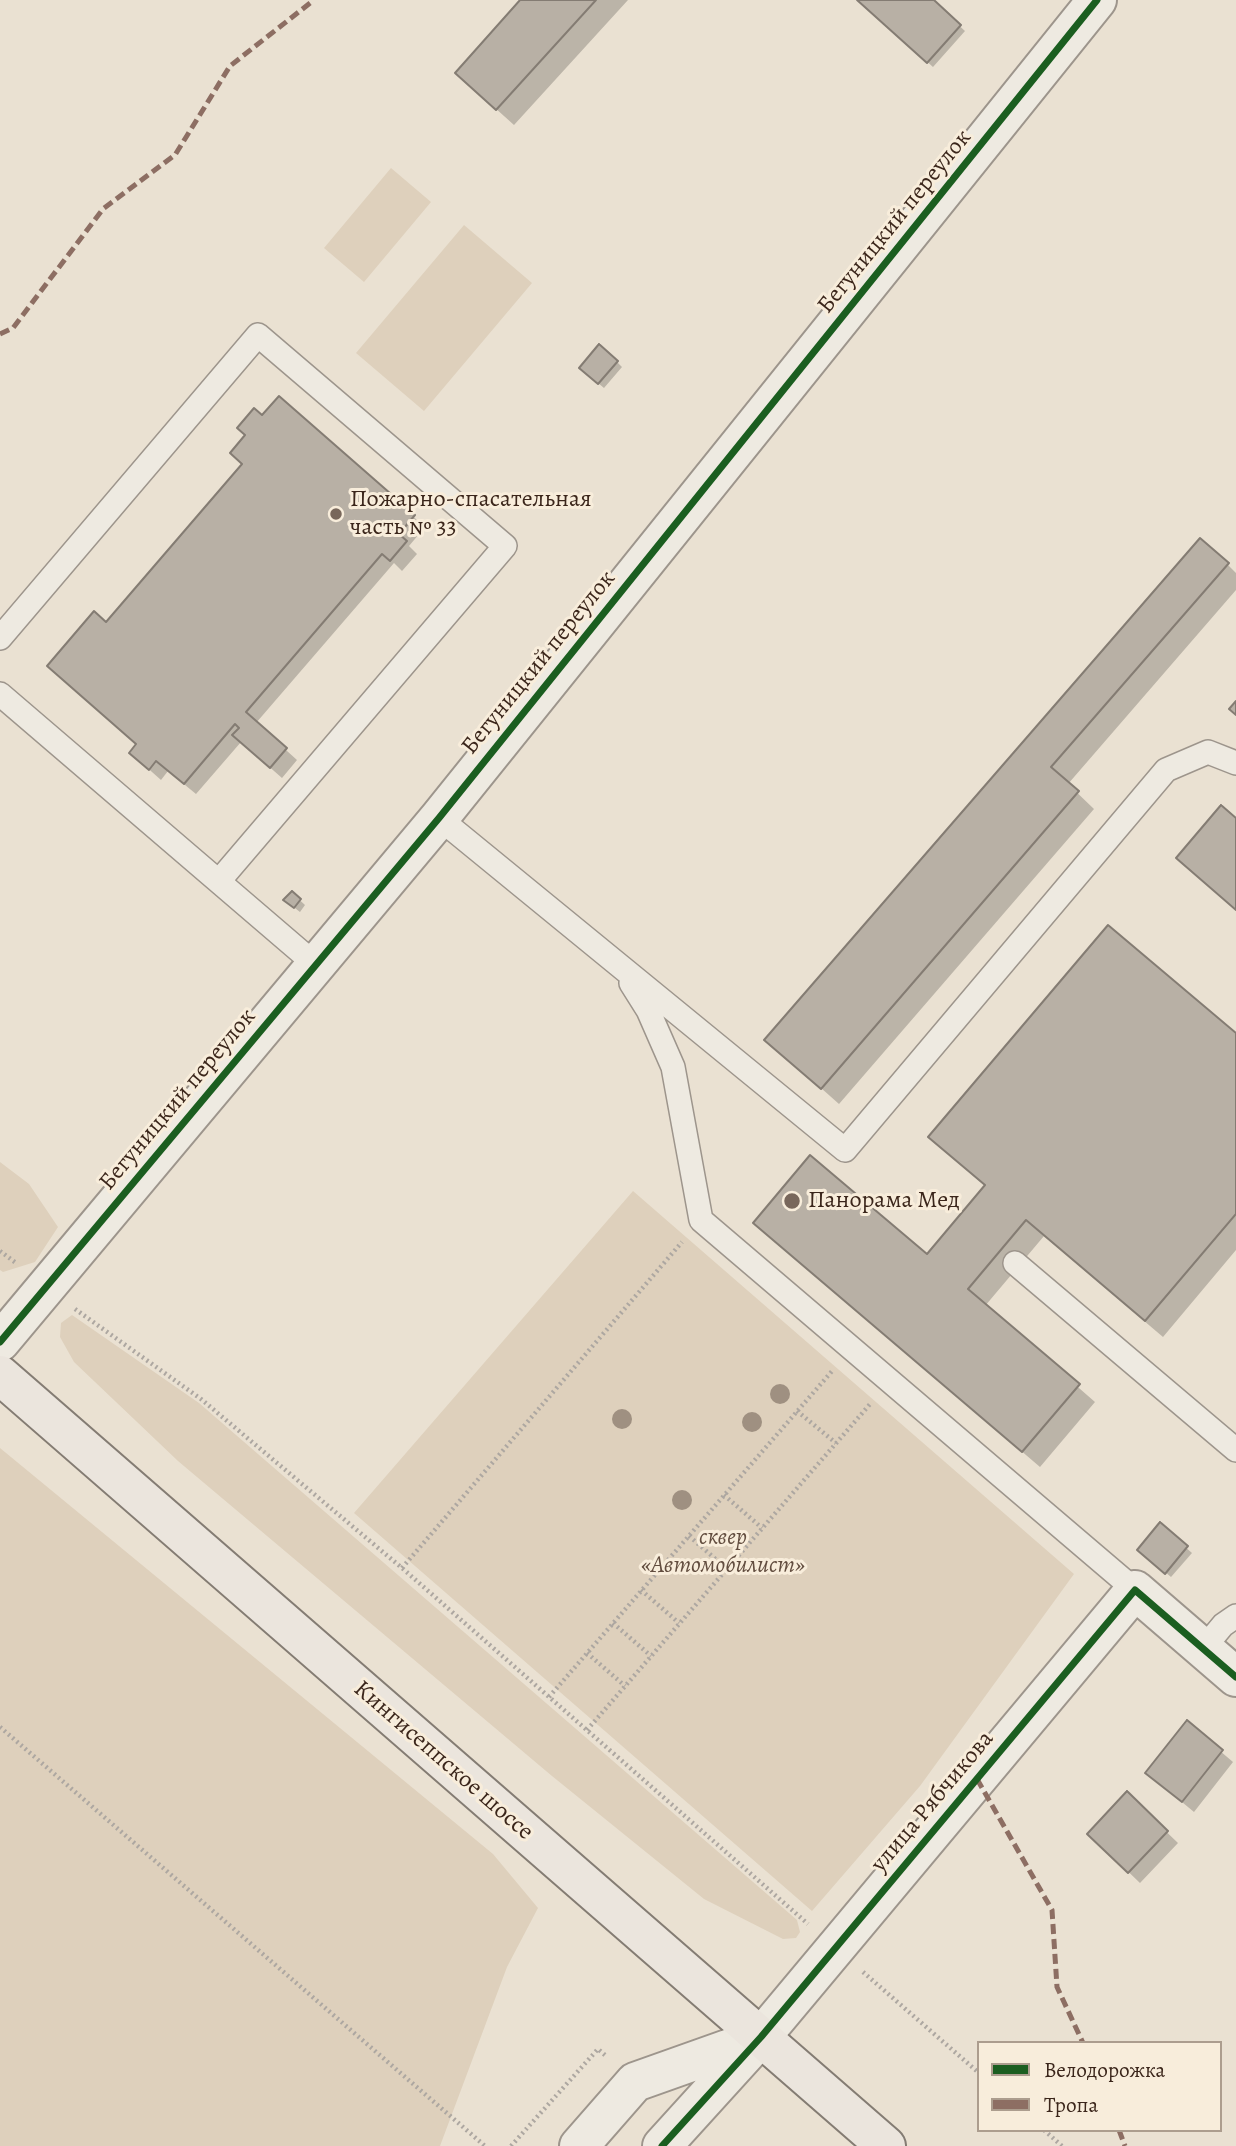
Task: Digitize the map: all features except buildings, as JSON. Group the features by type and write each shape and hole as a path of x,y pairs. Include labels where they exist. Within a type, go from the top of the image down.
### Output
{"main road":[{"name":"Кингисеппское шоссе","path":"0,1376 886,2146"}],"street":[{"name":"Бегуницкий переулок","path":"0,1342 439,818 1097,0"},
{"name":"улица Рябчикова","path":"662,2146 761,2037 1135,1590"},
{"path":"1135,1590 1236,1677"},
{"path":"579,2146 635,2082 761,2037"}],"lane":[{"path":"0,638 258,335 505,546 219,881"},
{"path":"0,694 316,965"},
{"path":"439,818 845,1150 1166,770 1208,752 1236,764"},
{"path":"619,965 648,1010 673,1067 701,1220 1135,1590"},
{"path":"1015,1263 1236,1450"},
{"path":"1203,1649 1223,1625 1236,1616"}],"path":[{"path":"402,1568 701,1220"},
{"path":"70,1306 201,1399 402,1568 816,1931"},
{"path":"549,1697 852,1348"},
{"path":"587,1730 890,1381"},
{"path":"797,1410 836,1443"},
{"path":"724,1495 762,1528"},
{"path":"688,1536 727,1569"},
{"path":"641,1590 679,1623"},
{"path":"613,1623 651,1656"},
{"path":"587,1653 625,1686"},
{"path":"0,1727 485,2146"},
{"path":"857,1966 977,2071"},
{"path":"511,2146 598,2049 607,2057"},
{"path":"1046,2132 1062,2146"}],"green space":[{"path":"391,168 431,202 364,282 324,248"},
{"path":"464,225 532,283 424,411 356,353"},
{"path":"0,1162 29,1184 58,1227 35,1262 3,1272 0,1270"},
{"name":"сквер «Автомобилист»","path":"633,1191 1074,1574 920,1786 812,1911 354,1513"},
{"path":"72,1315 199,1403 797,1920 800,1932 796,1938 783,1939 704,1899 552,1776 178,1461 74,1362 60,1337 61,1323"},
{"path":"0,1448 493,1854 538,1908 507,1967 440,2146 0,2146"}],"marked path":[{"path":"0,334 13,328 103,209 175,155 230,66 314,0"},
{"path":"977,1779 1052,1910 1057,1987 1082,2041"},
{"path":"1120,2132 1125,2146"}],"cycle path":[{"path":"0,1342 439,818 1097,0"},
{"path":"662,2146 761,2037 1135,1590 1236,1677"}],"place":[{"name":"Пожарно-спасательная часть № 33","path":"336,514"},
{"name":"Панорама Мед","path":"792,1201"}]}
